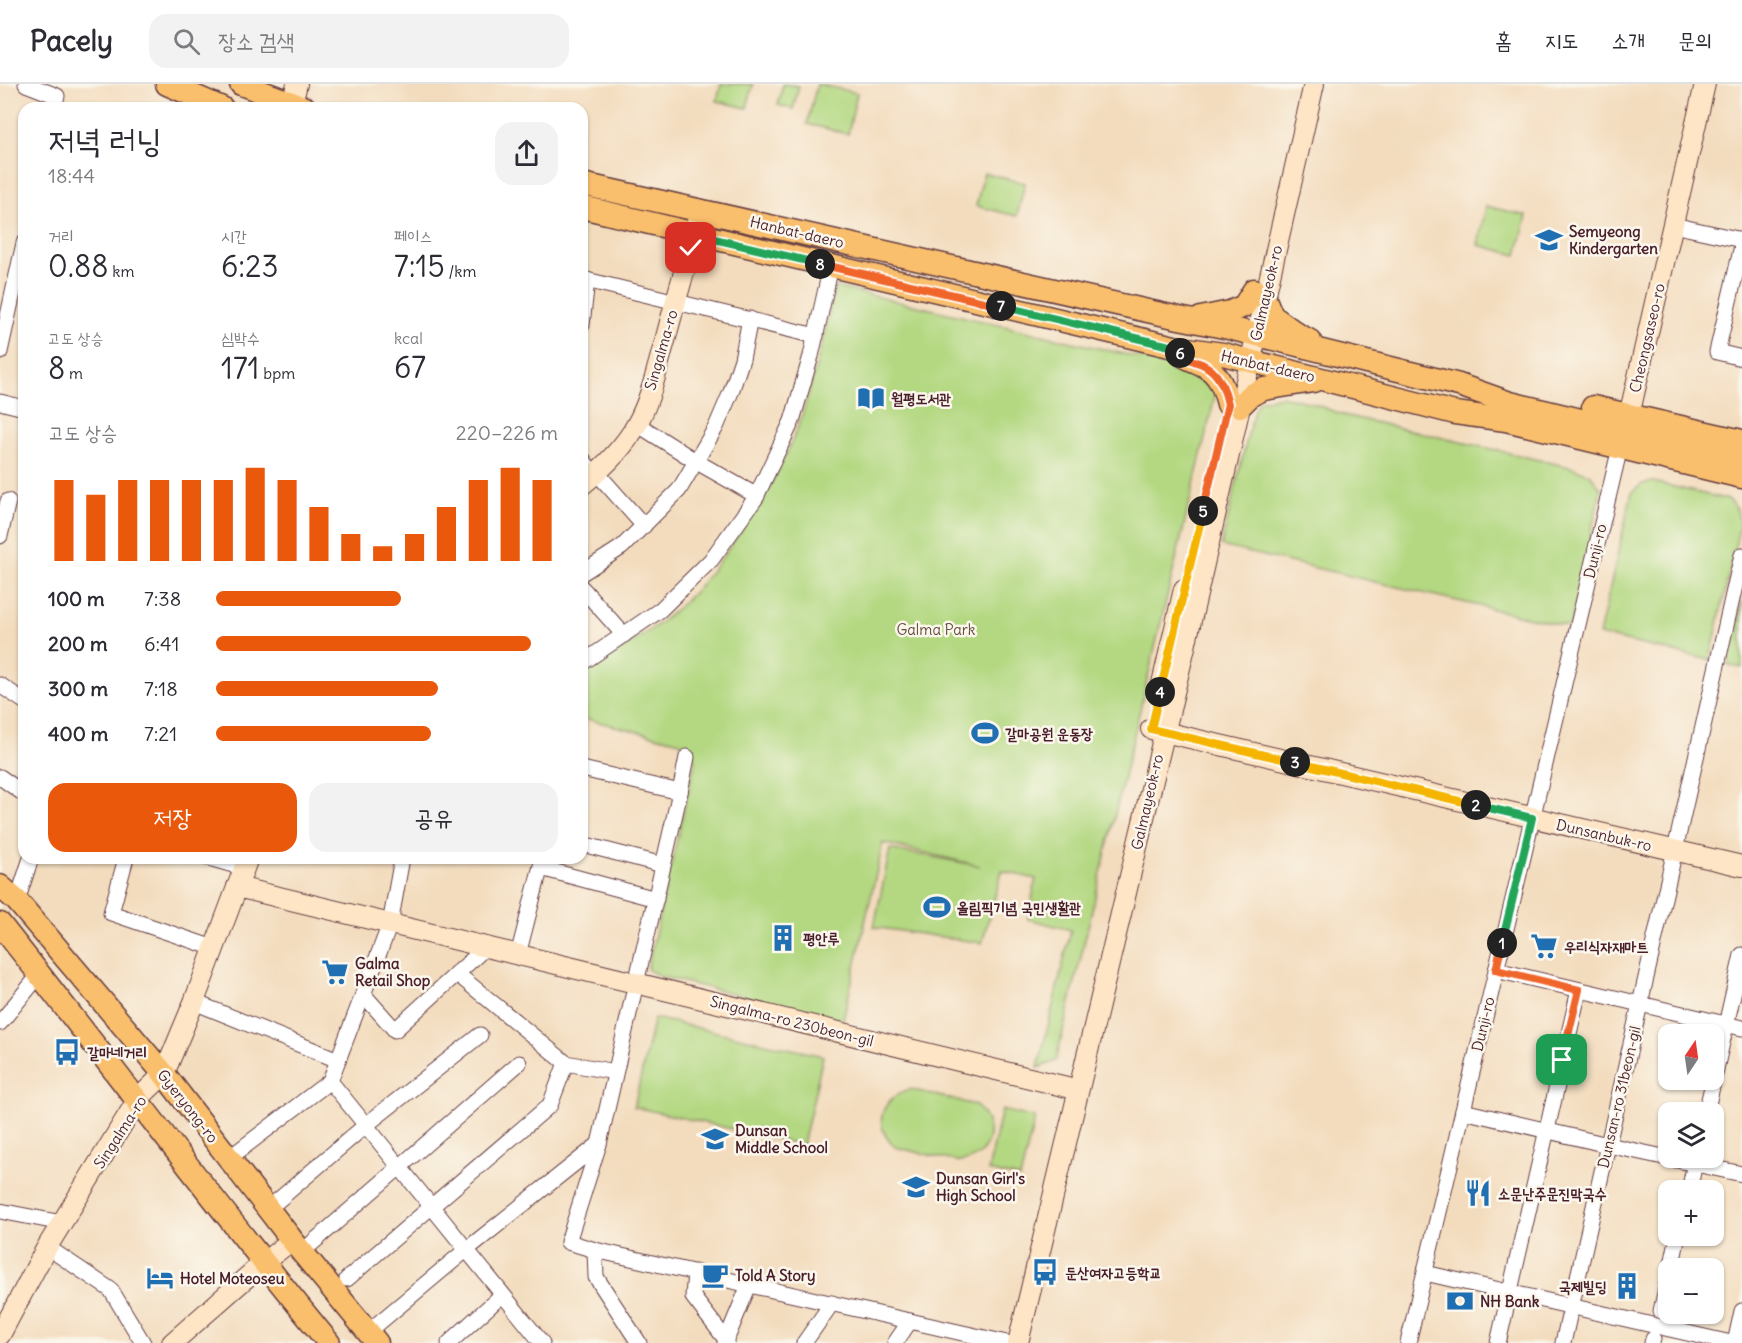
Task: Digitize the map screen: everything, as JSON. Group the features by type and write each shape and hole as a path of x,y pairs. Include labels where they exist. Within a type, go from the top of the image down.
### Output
{"main road":[{"path":"167,84 208,102"},
{"path":"241,84 297,101"},
{"path":"588,185 701,210"},
{"name":"Hanbat-daero","path":"588,208 1174,347 1223,354 1455,413 1506,420 1742,477"},
{"name":"Hanbat-daero","path":"701,210 1251,333 1459,385 1510,403 1742,459"},
{"path":"1179,318 1202,318 1230,312 1244,306 1260,294 1277,321 1326,353"},
{"path":"1174,347 1184,357 1206,366 1214,373 1225,387 1234,405 1264,389 1323,379"},
{"path":"1459,385 1514,389 1742,441"},
{"path":"1455,413 1499,430 1742,489"},
{"name":"Gyeryong-ro","path":"0,886 17,901 164,1074 228,1159 372,1338"},
{"path":"0,924 263,1263 329,1343"}],"street":[{"path":"26,84 55,102"},
{"name":"Galmayeok-ro","path":"1007,1343 1067,1087 1158,731 1185,647 1303,84"},
{"name":"Galmayeok-ro","path":"1260,294 1314,84"},
{"name":"Cheongsaseo-ro","path":"1629,416 1705,84"},
{"name":"Singalma-ro","path":"591,478 618,452 637,424 658,364 701,210"},
{"path":"1673,225 1742,240"},
{"path":"1742,246 1717,352 1742,358"},
{"path":"0,352 6,297 18,261"},
{"path":"588,659 660,610 711,560 757,496 792,421 812,356 831,266"},
{"path":"588,280 816,336"},
{"path":"588,569 622,547 679,490 716,427 731,392 742,359 750,319"},
{"path":"0,402 18,406"},
{"path":"637,424 757,496"},
{"name":"Dunji-ro","path":"1408,1343 1617,460"},
{"path":"591,478 644,526"},
{"path":"0,536 4,500"},
{"name":"Dunsan-ro 31beon-gil","path":"1563,1343 1742,555"},
{"path":"588,595 624,634"},
{"path":"0,685 18,696"},
{"name":"Galmayeok-ro","path":"1018,1343 1158,731"},
{"name":"Dunsanbuk-ro","path":"1158,731 1742,866"},
{"path":"687,757 598,1144 568,1242 1007,1343"},
{"path":"588,770 680,792"},
{"path":"0,777 18,790"},
{"path":"588,846 663,866"},
{"path":"17,901 29,864"},
{"path":"124,864 111,913 214,948"},
{"name":"Singalma-ro","path":"0,1335 47,1247 138,1099 164,1074 194,1002 246,864"},
{"path":"228,1159 330,1081 390,924 401,864"},
{"path":"518,954 542,864"},
{"path":"545,864 656,899"},
{"name":"Singalma-ro 230beon-gil","path":"237,887 1067,1087"},
{"path":"363,994 394,1030 486,947"},
{"path":"1708,1102 1742,955"},
{"path":"1496,970 1742,1028"},
{"path":"456,973 566,1064 615,1072"},
{"path":"0,1023 40,974"},
{"path":"1498,1343 1579,990"},
{"path":"194,1002 338,1060"},
{"path":"268,1209 366,1125 480,1035"},
{"path":"172,1343 263,1263 297,1246 400,1168 519,1063"},
{"path":"347,1279 550,1105 566,1064"},
{"path":"330,1081 502,1294 537,1341"},
{"path":"1463,1111 1608,1145 1658,1154"},
{"name":"Gyeryong-ro","path":"372,1338 466,1250 598,1144"},
{"path":"1721,1168 1742,1174"},
{"path":"0,1211 62,1223"},
{"path":"47,1247 111,1290 143,1343"},
{"path":"595,1250 596,1276 639,1343"},
{"path":"695,1272 693,1297 726,1342"},
{"path":"1425,1274 1733,1343 1742,1311"},
{"path":"726,1342 749,1285"},
{"path":"449,1343 502,1294"},
{"path":"804,1343 832,1303"},
{"path":"895,1343 910,1322"}],"green space":[{"path":"721,84 753,84 747,108 717,101"},
{"path":"783,84 799,86 793,109 778,105"},
{"path":"817,84 857,93 848,134 807,124"},
{"path":"984,173 1025,183 1017,216 976,206"},
{"path":"1486,206 1527,216 1517,255 1478,245"},
{"name":"Galma Park","path":"835,287 1189,369 1202,375 1216,392 1056,1061 1038,1068 1071,930 1028,919 1036,879 1002,871 982,943 874,927 890,849 980,866 883,843 843,1020 659,976 647,969 695,762 692,752 680,742 588,719 588,670 640,637 681,605 727,551 770,486 788,451 802,415"},
{"path":"1281,396 1312,403 1343,415 1574,468 1591,475 1601,489 1570,627 1221,546 1254,410 1259,401"},
{"path":"1653,482 1729,500 1737,510 1740,524 1710,660 1599,635 1632,492 1642,484"},
{"path":"1742,600 1742,668 1728,665"},
{"path":"654,1018 823,1056 803,1145 634,1107"},
{"path":"910,1089 975,1105 983,1113 987,1122 989,1131 985,1147 979,1154 959,1162 895,1147 883,1130 883,1113 892,1099"},
{"path":"1002,1110 1035,1118 1020,1178 988,1171"}],"place":[{"name":"Semyeong Kindergarten","path":"1549,240"},
{"name":"월평도서관","path":"871,398"},
{"name":"갈마공원 운동장","path":"985,733"},
{"name":"올림픽기념 국민생활관","path":"937,907"},
{"name":"평안루","path":"783,938"},
{"name":"우리식자재마트","path":"1544,946"},
{"name":"Galma Retail Shop","path":"335,972"},
{"name":"갈마네거리","path":"67,1052"},
{"name":"Dunsan Middle School","path":"715,1139"},
{"name":"Dunsan Girl's High School","path":"916,1187"},
{"name":"소문난주문진막국수","path":"1478,1193"},
{"name":"둔산여자고등학교","path":"1045,1272"},
{"name":"Told A Story","path":"715,1275"},
{"name":"Hotel Moteoseu","path":"160,1278"},
{"name":"국제빌딩","path":"1627,1286"},
{"name":"NH Bank","path":"1460,1301"}],"route":[{"path":"691,248 693,234 1174,347 1184,357 1206,366 1214,373 1225,387 1228,404 1151,729 1532,818 1496,970 1579,990 1562,1060"}]}
